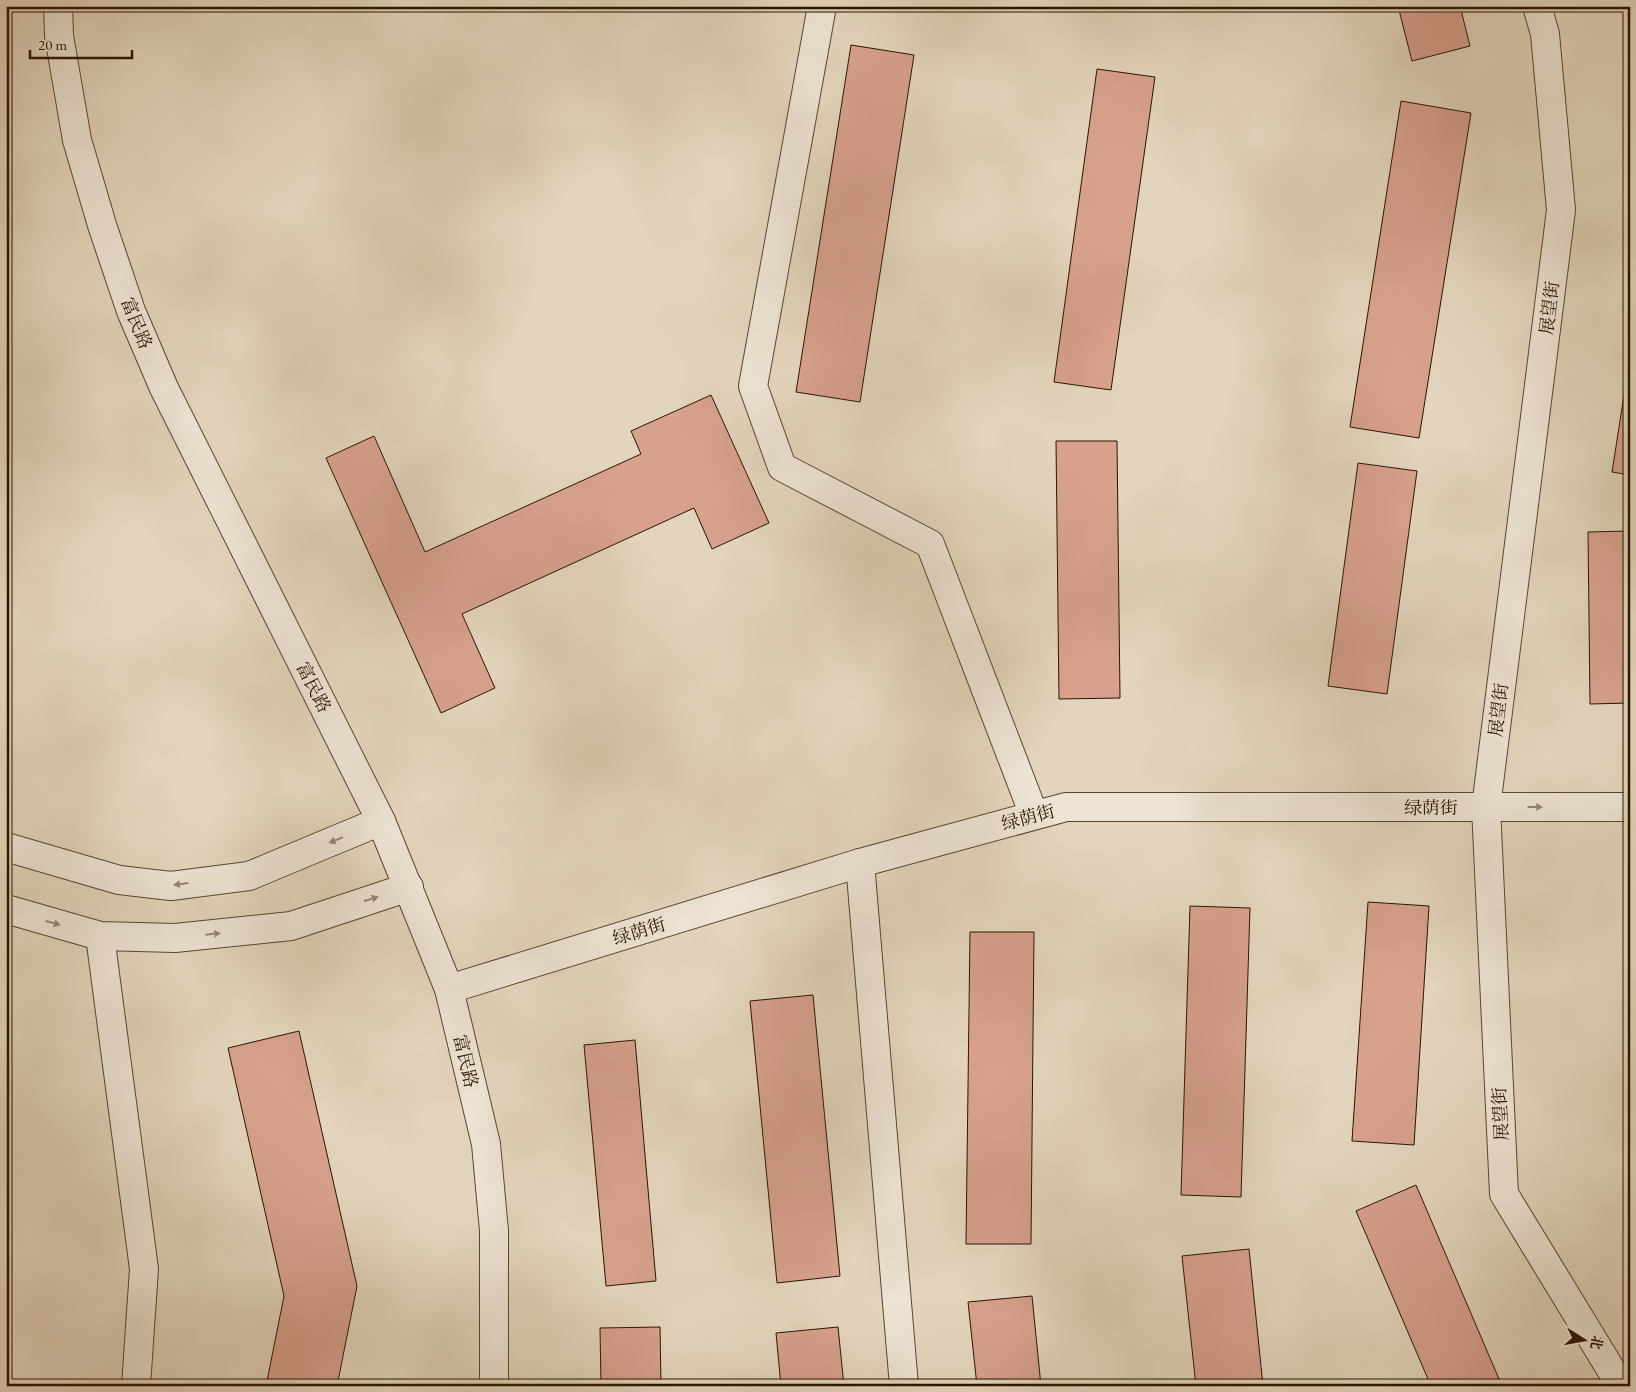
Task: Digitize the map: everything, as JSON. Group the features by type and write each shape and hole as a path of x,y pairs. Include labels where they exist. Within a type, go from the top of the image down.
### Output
{"street":[{"name":"富民路","path":"58,6 59,36 77,140 102,225 131,310 164,388 381,821 449,989 486,1144 494,1231 494,1386"},
{"path":"822,6 753,386 782,467 930,544 1034,816"},
{"name":"展望街","path":"1537,6 1545,34 1561,210 1486,807 1504,1194 1621,1386"},
{"name":"绿荫街","path":"449,989 860,863 1066,807 1630,807"},
{"path":"6,847 119,880 172,886 249,876 381,821"},
{"path":"860,863 904,1386"},
{"path":"6,909 100,936 175,938 291,926 408,887"},
{"path":"100,936 144,1269 136,1386"}],"building":[{"path":"1398,6 1460,6 1470,46 1412,61"},
{"path":"851,45 914,55 860,402 796,392"},
{"path":"1097,69 1155,77 1111,390 1054,382"},
{"path":"1401,101 1471,113 1419,438 1350,427"},
{"path":"1630,357 1630,475 1612,472"},
{"path":"711,395 769,523 712,549 694,508 462,614 495,688 441,713 326,458 374,436 425,552 641,454 631,431"},
{"path":"1056,441 1117,441 1120,698 1059,699"},
{"path":"1358,463 1417,471 1387,694 1328,686"},
{"path":"1630,531 1630,703 1590,704 1588,532"},
{"path":"1368,902 1429,906 1414,1145 1352,1141"},
{"path":"1190,906 1250,908 1241,1197 1181,1195"},
{"path":"970,932 1034,932 1031,1244 966,1244"},
{"path":"813,995 840,1276 777,1283 750,1001"},
{"path":"299,1031 357,1286 337,1386 266,1386 284,1296 228,1048"},
{"path":"635,1040 656,1281 606,1286 584,1045"},
{"path":"1416,1185 1502,1386 1431,1386 1356,1211"},
{"path":"1249,1249 1263,1386 1196,1386 1182,1256"},
{"path":"1032,1296 1041,1386 977,1386 968,1302"},
{"path":"660,1327 661,1386 601,1386 600,1328"},
{"path":"838,1327 844,1386 781,1386 776,1333"}]}
